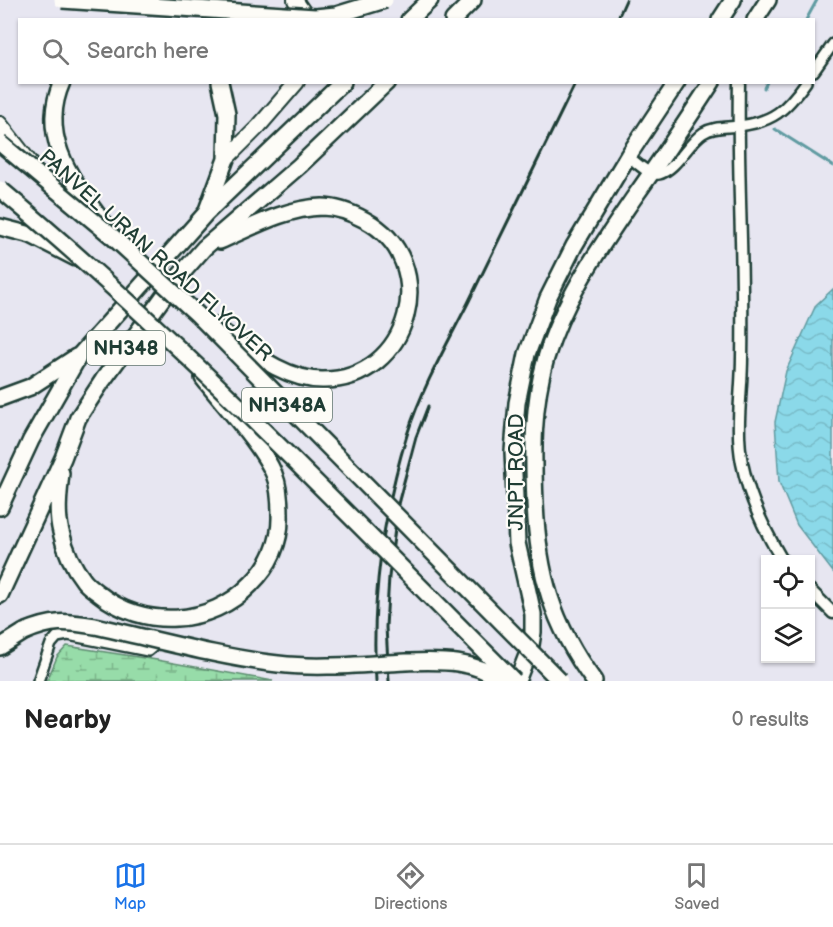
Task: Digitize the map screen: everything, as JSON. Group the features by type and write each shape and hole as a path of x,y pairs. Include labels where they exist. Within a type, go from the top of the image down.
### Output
{"highway":[{"path":"62,0 315,17 357,10 385,0"},
{"path":"411,18 430,0"},
{"path":"455,18 473,0"},
{"path":"721,18 733,0"},
{"path":"756,18 768,0"},
{"path":"61,84 56,95 54,128 61,159 114,238"},
{"path":"206,213 226,159 227,114 220,84"},
{"name":"NH348","path":"0,507 31,440 79,356 206,213 341,84"},
{"name":"NH348","path":"0,595 63,458 78,418 175,281 204,248 299,166 385,84"},
{"name":"JNPT ROAD","path":"515,681 531,645 533,614 517,543 513,451 516,403 527,354 548,298 574,246 628,156 676,84"},
{"name":"JNPT ROAD","path":"594,681 575,653 553,609 537,541 533,454 536,406 546,358 568,303 597,253 711,84"},
{"name":"PANVEL URAN ROAD FLYOVER","path":"0,142 114,238 197,314 560,681"},
{"name":"NH348A","path":"0,191 19,204 90,265 173,341 515,681"},
{"path":"197,314 267,362 294,375 321,380 346,377 369,368 392,348 404,323 409,292 404,264 392,243 376,226 350,212 324,207 300,210 272,219 204,248"},
{"path":"0,227 31,235 90,265"},
{"path":"63,458 58,501 60,531 69,557 85,583 107,600 129,612 154,619 179,619 225,605 245,591 261,574 274,552 280,527 280,500 274,474 261,452 173,341"},
{"path":"0,398 30,387 79,356"},
{"path":"533,614 553,609"},
{"path":"0,647 46,623 70,622 280,664 461,663 478,667 502,681"}],"main road":[{"path":"295,0 308,18"},
{"path":"341,18 352,0"},
{"path":"226,159 259,126 295,84"},
{"path":"0,124 42,177"}],"street":[{"path":"815,68 833,44"},
{"path":"739,84 742,357 739,426 741,460 763,528 779,555"},
{"path":"628,156 651,173 658,174 667,170 702,134 717,127 763,122 780,113 804,84"},
{"path":"815,595 833,613"},
{"path":"38,681 51,644 57,637 68,635 148,651 161,640"}],"green space":[{"path":"67,646 273,681 47,681 57,657"}],"water":[{"path":"833,289 833,572 797,525 779,482 775,422 786,371 816,305"}],"waterway":[{"path":"807,18 817,0"},
{"path":"764,88 766,84"},
{"path":"775,129 833,166"}],"railway":[{"path":"618,18 626,0"},
{"path":"376,681 375,619 381,556 391,495 407,435 435,368 575,84"},
{"path":"389,681 386,627 389,577 398,504 416,437 428,406"}]}
